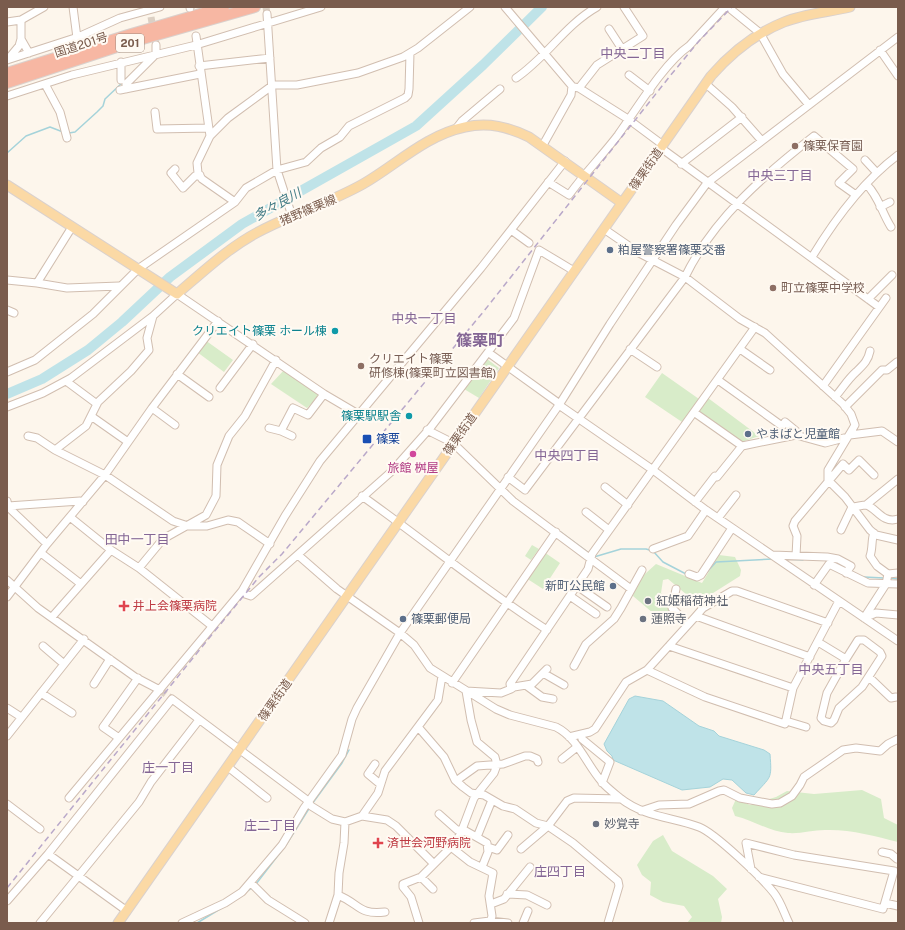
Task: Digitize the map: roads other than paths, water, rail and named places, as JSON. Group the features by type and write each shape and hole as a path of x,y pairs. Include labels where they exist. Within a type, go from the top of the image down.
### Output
{"highway":[{"name":"国道201号","path":"7,74 128,35 224,7"},
{"name":"国道201号","path":"7,83 132,42 255,7"}],"main road":[{"name":"篠栗街道","path":"118,923 348,597 453,443 706,84 726,59 760,33 785,21 850,7"},
{"name":"猪野篠栗線","path":"176,294 235,246 263,229 292,214 341,196 364,184 432,140 455,130 474,126 494,125 514,130 543,145 622,203"},
{"path":"7,185 176,294"}],"street":[{"path":"7,22 21,20 44,7"},
{"path":"73,7 77,38"},
{"path":"7,60 77,38 107,23 160,7"},
{"path":"7,96 121,62 196,45 268,25 321,7"},
{"path":"154,112 157,128 209,132 273,85 297,85 358,73 410,53 446,27 470,7"},
{"path":"505,7 544,54 575,87 628,119 662,146 681,164 812,257 879,307"},
{"path":"516,78 532,67 568,30 597,7"},
{"path":"543,145 575,87 597,65 643,36 624,7"},
{"path":"548,182 569,195 583,175 594,166 650,90 682,51 689,46 727,7 760,33 783,74 808,105"},
{"path":"267,14 273,85 277,170 292,214"},
{"path":"7,60 19,46 21,39 21,20"},
{"path":"609,29 622,49"},
{"path":"196,36 196,45 209,132 197,163 202,179 235,202"},
{"path":"182,923 225,903 242,892 282,845 342,755 352,719 357,708 400,633 559,405 653,259 707,183 898,37"},
{"path":"21,39 29,53"},
{"path":"156,45 156,54 126,84 123,89 200,74"},
{"path":"880,50 898,76"},
{"path":"7,372 36,360 93,314 119,286 139,269 235,202 246,188 277,170 306,162 321,148 340,137 349,126 405,98 408,95 410,53"},
{"path":"199,66 270,58"},
{"path":"121,62 121,80"},
{"path":"629,75 650,90"},
{"path":"45,84 60,112 67,138"},
{"path":"706,84 742,117 762,141"},
{"path":"455,130 462,120 500,89"},
{"path":"681,164 742,117"},
{"path":"508,477 525,490 630,348 685,277 692,261 708,238 757,182 814,136 852,169 839,183 856,195"},
{"path":"812,257 837,218 856,195 877,173 898,155"},
{"path":"69,798 242,591 285,516 320,461 425,336 511,230 565,160"},
{"path":"865,160 877,173"},
{"path":"175,169 171,173 183,188 195,176 200,175"},
{"path":"866,184 874,193 890,226"},
{"path":"880,207 890,202"},
{"path":"37,283 72,227"},
{"path":"604,229 640,253 685,277 740,319 765,333 845,407 851,414 855,425 847,436 828,470 828,480 870,530 874,533 898,540"},
{"path":"511,230 529,243"},
{"path":"242,591 251,596 392,471 489,353 514,318 539,250 574,271"},
{"path":"868,299 892,275"},
{"path":"7,280 67,288 119,286"},
{"path":"7,407 43,393 66,381 153,316 176,294 253,344 324,394 358,414"},
{"path":"823,386 886,298"},
{"path":"55,450 86,426 97,404 131,371 149,350 147,338 153,316"},
{"path":"7,597 47,544 105,475 152,408 218,321"},
{"path":"511,689 510,684 588,569 592,554 695,413 755,327"},
{"path":"220,388 253,344"},
{"path":"630,348 657,367"},
{"path":"740,349 770,370"},
{"path":"835,397 856,371 862,368 869,358 870,351"},
{"path":"489,353 507,368 653,470 706,510 838,602 898,641"},
{"path":"139,568 163,539 206,515 216,496 218,465 229,436 245,416 276,360"},
{"path":"845,407 882,370 887,370 897,362"},
{"path":"177,374 209,397"},
{"path":"718,380 782,426 785,422 796,431 796,435"},
{"path":"66,381 97,404"},
{"path":"280,431 293,408 308,415 324,394"},
{"path":"152,408 175,425"},
{"path":"695,413 742,446"},
{"path":"91,416 128,442"},
{"path":"269,428 292,436"},
{"path":"427,430 453,443 499,489 631,589"},
{"path":"695,502 715,476 717,477 742,446 796,435 825,443 847,436 882,431 898,442"},
{"path":"28,436 37,438 55,450 105,475 173,521 188,526 207,526 228,520 238,522 270,544"},
{"path":"796,556 797,536 793,526 795,521 843,464 849,470 859,460 874,475"},
{"path":"852,507 866,505 898,479"},
{"path":"604,488 628,505"},
{"path":"718,518 736,495"},
{"path":"362,496 399,522 506,604 547,630"},
{"path":"7,504 83,502"},
{"path":"7,504 47,544"},
{"path":"866,505 892,521 898,519"},
{"path":"841,530 852,507"},
{"path":"653,550 688,536 706,510"},
{"path":"586,512 609,530"},
{"path":"70,517 111,550 139,568 212,626"},
{"path":"689,574 697,577 701,574 732,528"},
{"path":"452,683 556,532"},
{"path":"874,533 872,539 873,549 870,556 877,566 888,574 898,573"},
{"path":"52,617 111,550"},
{"path":"41,553 81,584"},
{"path":"298,555 337,590 400,633 414,645 430,668 452,683 496,709 510,715 556,727 562,730 577,747 602,783 621,799 640,811 701,828 759,877 774,894 790,923"},
{"path":"772,555 838,559 853,568 846,573"},
{"path":"814,585 829,564 868,583 898,584"},
{"path":"574,666 586,644 614,619 622,608 642,570"},
{"path":"864,618 886,584 888,574"},
{"path":"7,580 38,608 138,678 160,690"},
{"path":"577,586 607,607"},
{"path":"676,589 672,608 688,624"},
{"path":"569,737 581,735 595,729 626,682 647,670 703,608 732,591 737,591 828,623"},
{"path":"570,596 596,614"},
{"path":"786,721 793,688 838,602"},
{"path":"864,618 876,614 898,614"},
{"path":"696,616 810,657"},
{"path":"7,736 84,639"},
{"path":"858,640 864,640 880,652 882,656 862,687 839,708 834,720 831,723 824,721 821,718 826,693 846,659 858,640"},
{"path":"818,642 846,659"},
{"path":"43,646 64,664"},
{"path":"669,646 793,688"},
{"path":"94,684 110,659"},
{"path":"647,670 705,697 785,724 786,721 806,727"},
{"path":"466,691 501,693 520,686 527,686 536,681 545,671 564,685"},
{"path":"362,816 378,793 385,771 406,740 419,728 438,700 442,676"},
{"path":"869,677 891,698 896,697"},
{"path":"119,738 103,727 138,678"},
{"path":"527,686 542,697 553,699"},
{"path":"419,923 411,897 403,887 403,884 421,877 451,847 462,830 476,794 488,783 497,765 495,756 477,742 471,723 466,691"},
{"path":"41,692 72,713"},
{"path":"7,901 48,854 172,699 311,806 332,819 345,822 362,816 387,820 396,826 434,864"},
{"path":"7,708 21,717"},
{"path":"40,923 139,802 151,782 199,720"},
{"path":"419,728 444,757 456,781 471,793 484,795 492,800 515,809 536,823 548,826 573,843 618,881 619,886 608,923"},
{"path":"581,735 582,739 609,760 610,765 602,783"},
{"path":"640,811 659,805 689,804 718,791 724,790 740,798 772,804 780,803 792,796 804,777 843,750 856,748 880,751 888,744 898,739"},
{"path":"562,759 577,747"},
{"path":"456,781 477,766 497,765 525,756 530,756 538,762"},
{"path":"375,764 368,774 380,784"},
{"path":"228,767 267,798"},
{"path":"521,849 548,826 567,802 574,798 621,799"},
{"path":"477,837 492,800"},
{"path":"7,804 40,829"},
{"path":"440,814 457,830 462,830 477,837 488,847 498,850 508,835"},
{"path":"329,923 338,895 345,822"},
{"path":"751,869 746,843 794,855 894,872"},
{"path":"451,847 470,862 493,873 489,896 491,904 490,922"},
{"path":"482,867 486,858 488,847"},
{"path":"759,877 883,909 898,858 891,854 882,852"},
{"path":"48,854 127,911"},
{"path":"491,904 499,902 530,867"},
{"path":"421,877 433,889"},
{"path":"251,883 268,900 293,920 305,923"},
{"path":"507,894 527,895 547,905"},
{"path":"338,895 349,900 367,913 385,912"},
{"path":"885,903 898,906"},
{"path":"524,923 528,911"},
{"path":"474,923 508,923"}],"water":[{"path":"635,696 663,701 699,726 714,731 719,736 764,750 770,754 771,769 767,781 754,795 746,793 732,780 723,779 710,787 682,790 613,760 604,744 629,699"}],"waterway":[{"name":"多々良川","path":"7,394 42,379 88,350 122,322 170,277 242,224 416,126 483,65 542,7"},
{"path":"69,133 75,132 97,112 103,106 105,99 123,82"},
{"path":"7,153 26,136 50,127 63,132"},
{"path":"558,530 589,553"},
{"path":"594,557 621,549 646,549 653,551 663,562 686,574"},
{"path":"707,572 716,562 773,559"},
{"path":"786,559 803,560"},
{"path":"838,563 846,569"},
{"path":"864,577 884,578"},
{"path":"890,578 898,579"},
{"path":"312,804 342,763 349,750"},
{"path":"256,884 286,845 310,807"},
{"path":"245,893 253,887"},
{"path":"197,923 225,906"}],"tunnel":[{"path":"266,7 267,14"},
{"path":"151,17 156,45"},
{"path":"160,690 172,699"}],"railway":[{"path":"7,888 259,577 282,554 484,311 670,76 699,41 732,7"}],"place":[{"name":"篠栗保育園","path":"795,146"},
{"name":"粕屋警察署篠栗交番","path":"610,250"},
{"name":"町立篠栗中学校","path":"773,288"},
{"name":"クリエイト篠栗 ホール棟","path":"335,331"},
{"name":"クリエイト篠栗 研修棟(篠栗町立図書館)","path":"361,366"},
{"name":"篠栗駅駅舎","path":"409,416"},
{"name":"やまばと児童館","path":"748,434"},
{"name":"篠栗","path":"367,439"},
{"name":"旅館 桝屋","path":"413,454"},
{"name":"新町公民館","path":"613,586"},
{"name":"紅姫稲荷神社","path":"648,601"},
{"name":"井上会篠栗病院","path":"124,606"},
{"name":"篠栗郵便局","path":"403,619"},
{"name":"蓮照寺","path":"643,619"},
{"name":"妙覚寺","path":"596,824"},
{"name":"済世会河野病院","path":"378,843"}],"district":[{"name":"中央二丁目","path":"633,53"},
{"name":"中央三丁目","path":"780,175"},
{"name":"中央一丁目","path":"424,318"},
{"name":"篠栗町","path":"480,340"},
{"name":"中央四丁目","path":"567,455"},
{"name":"田中一丁目","path":"137,539"},
{"name":"中央五丁目","path":"831,669"},
{"name":"庄一丁目","path":"168,767"},
{"name":"庄二丁目","path":"270,825"},
{"name":"庄四丁目","path":"560,871"}]}
